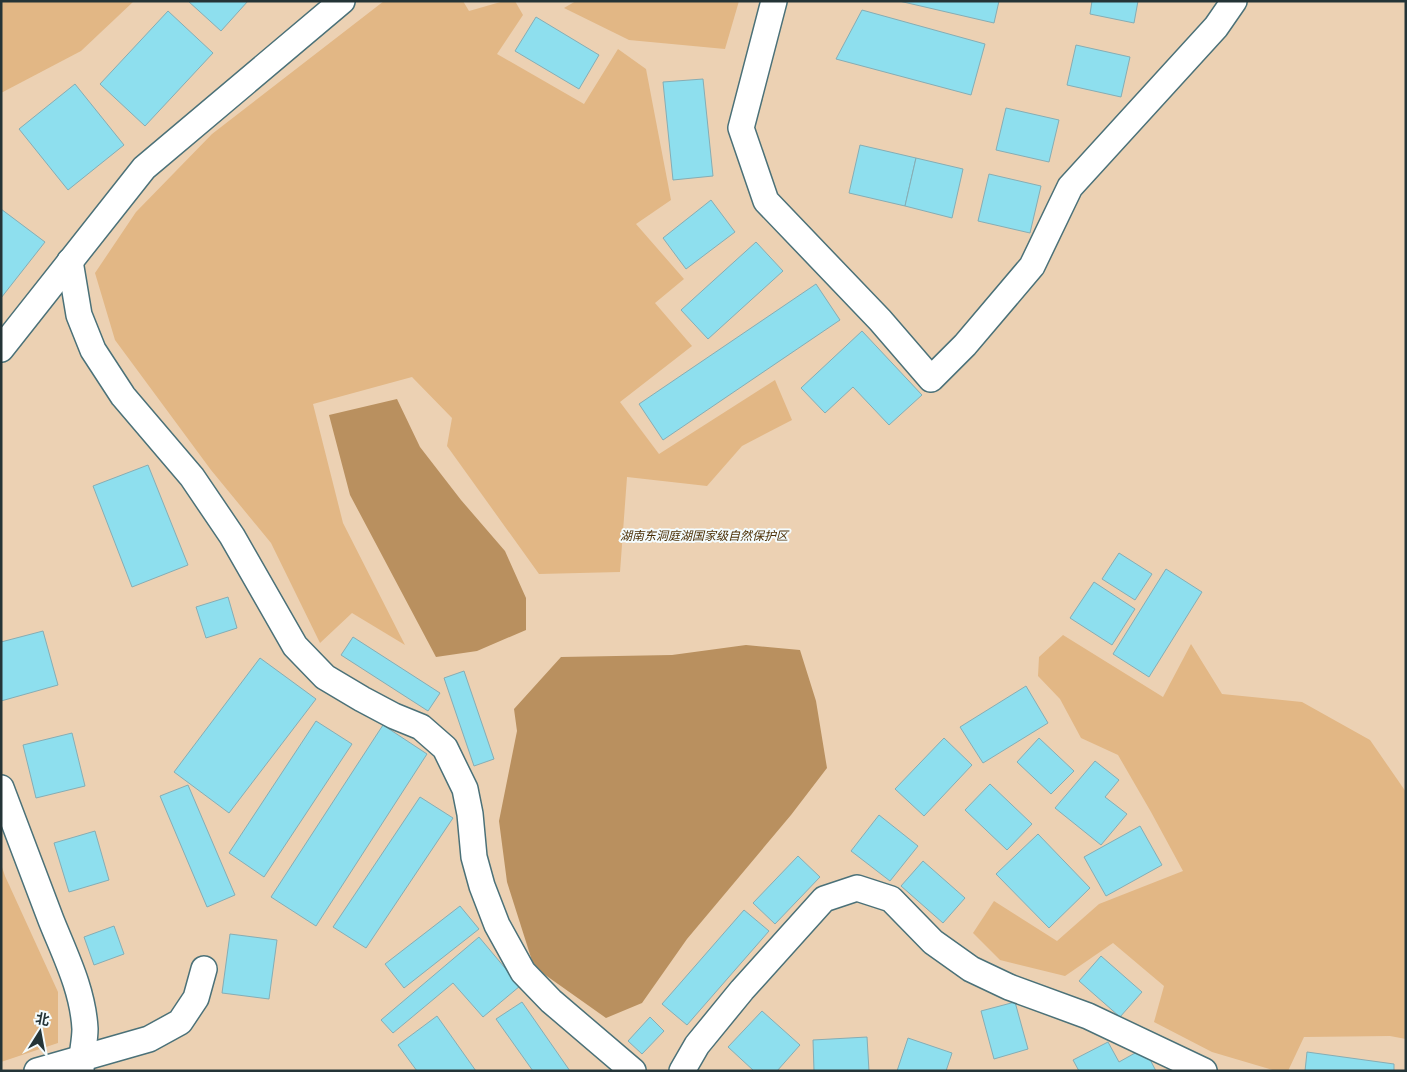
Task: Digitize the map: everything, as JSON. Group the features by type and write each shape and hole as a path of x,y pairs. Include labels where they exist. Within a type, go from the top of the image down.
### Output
{"street":[{"path":"1,349 144,168 342,1"},
{"path":"774,1 742,128 766,201 880,320 931,380 965,345 1032,266 1070,187 1216,27 1234,1"},
{"path":"70,261 79,315 92,350 124,396 192,477 212,506 232,536 295,646 325,677 362,700 421,727 445,748 465,789 470,814 474,857 482,886 498,925 523,972 551,1001 633,1071"},
{"path":"1,788 72,970 85,1030 81,1064"},
{"path":"682,1071 697,1045 824,899 857,888 891,899 933,942 971,969 1009,987 1088,1016 1204,1071"},
{"path":"36,1071 81,1064 149,1039 180,1022 196,998 204,970"}],"green space":[{"name":"湖南东洞庭湖国家级自然保护区","path":"1,1 1406,1 1406,1071 1,1071"}],"shaded area":[{"path":"1,1 134,1 81,51 1,93"},
{"path":"384,1 463,1 469,11 504,1 515,1 523,15 497,54 584,104 618,49 646,69 671,200 636,224 684,279 655,303 692,346 620,402 659,454 775,380 792,420 742,446 707,486 627,477 620,572 539,574 447,446 452,418 412,377 313,404 343,523 405,645 352,613 320,643 271,543 211,470 115,340 95,273 136,212 212,134"},
{"path":"576,1 739,1 725,49 629,40 564,8"},
{"path":"397,399 420,447 461,500 505,551 526,598 526,630 477,651 436,657 350,495 329,415"},
{"path":"1063,635 1163,697 1191,644 1222,694 1302,702 1370,740 1406,792 1406,1039 1390,1036 1304,1037 1288,1071 1276,1071 1212,1052 1154,1022 1164,986 1113,943 1065,976 1000,960 973,933 994,901 1057,941 1099,904 1183,871 1118,755 1081,738 1060,699 1038,676 1039,657"},
{"path":"746,645 800,650 816,701 827,768 791,815 687,939 642,1003 606,1018 534,967 507,882 499,821 517,731 514,709 561,657 672,655"},
{"path":"1,864 58,992 58,1043 1,1062"}],"building":[{"path":"188,1 248,1 221,31"},
{"path":"899,1 999,1 994,23"},
{"path":"1092,1 1138,1 1134,23 1090,14"},
{"path":"862,10 985,44 971,95 836,59"},
{"path":"168,11 213,53 145,126 100,84"},
{"path":"536,17 599,55 579,89 515,51"},
{"path":"1076,45 1130,57 1121,97 1067,85"},
{"path":"703,79 713,176 673,180 663,82"},
{"path":"75,84 124,145 68,190 19,129"},
{"path":"1006,108 1059,120 1049,162 996,150"},
{"path":"860,145 916,158 905,206 849,193"},
{"path":"916,158 963,169 952,218 905,206"},
{"path":"989,174 1041,186 1030,233 978,221"},
{"path":"711,200 735,232 686,269 663,238"},
{"path":"1,209 45,242 1,298"},
{"path":"756,242 783,271 708,339 681,310"},
{"path":"816,284 840,320 663,440 639,404"},
{"path":"862,331 922,395 889,425 853,387 825,413 801,388"},
{"path":"148,465 188,565 132,587 93,486"},
{"path":"1119,553 1152,574 1135,600 1102,579"},
{"path":"1166,569 1202,592 1149,677 1113,654"},
{"path":"1094,582 1135,609 1112,645 1070,618"},
{"path":"228,597 237,628 206,638 196,607"},
{"path":"43,631 58,685 1,701 1,642"},
{"path":"353,637 440,693 428,711 341,655"},
{"path":"260,658 316,699 229,813 174,772"},
{"path":"464,671 494,759 474,766 444,678"},
{"path":"1026,686 1048,723 983,763 960,727"},
{"path":"316,721 352,744 264,877 229,853"},
{"path":"383,725 427,754 316,926 271,897"},
{"path":"72,733 85,786 36,798 23,745"},
{"path":"944,738 972,765 924,816 895,789"},
{"path":"1039,738 1074,771 1051,794 1017,762"},
{"path":"1095,761 1119,780 1105,797 1127,814 1101,845 1055,808"},
{"path":"990,784 1032,824 1007,850 965,810"},
{"path":"188,785 235,895 207,907 160,796"},
{"path":"420,797 453,818 366,948 333,927"},
{"path":"879,815 918,846 890,881 851,851"},
{"path":"1140,826 1162,865 1106,896 1084,857"},
{"path":"95,831 109,880 69,892 54,843"},
{"path":"1038,834 1090,888 1049,928 996,874"},
{"path":"798,856 820,877 775,924 753,903"},
{"path":"923,861 965,898 943,923 901,886"},
{"path":"460,906 479,929 404,988 385,964"},
{"path":"744,910 769,931 687,1025 662,1004"},
{"path":"114,926 124,954 94,965 84,937"},
{"path":"230,934 277,940 269,999 222,993"},
{"path":"479,937 520,986 483,1017 453,983 393,1033 381,1020"},
{"path":"1101,956 1142,992 1120,1017 1079,981"},
{"path":"522,1002 570,1071 533,1071 496,1019"},
{"path":"1015,1002 1028,1049 994,1059 981,1011"},
{"path":"762,1011 800,1045 777,1071 754,1071 728,1047"},
{"path":"437,1016 476,1071 417,1071 398,1045"},
{"path":"650,1017 664,1031 642,1054 628,1041"},
{"path":"867,1037 869,1071 814,1071 813,1040"},
{"path":"908,1038 952,1053 946,1071 897,1071"},
{"path":"1108,1042 1119,1062 1144,1048 1156,1071 1079,1071 1073,1060"},
{"path":"1307,1052 1394,1064 1394,1071 1305,1071"}]}
